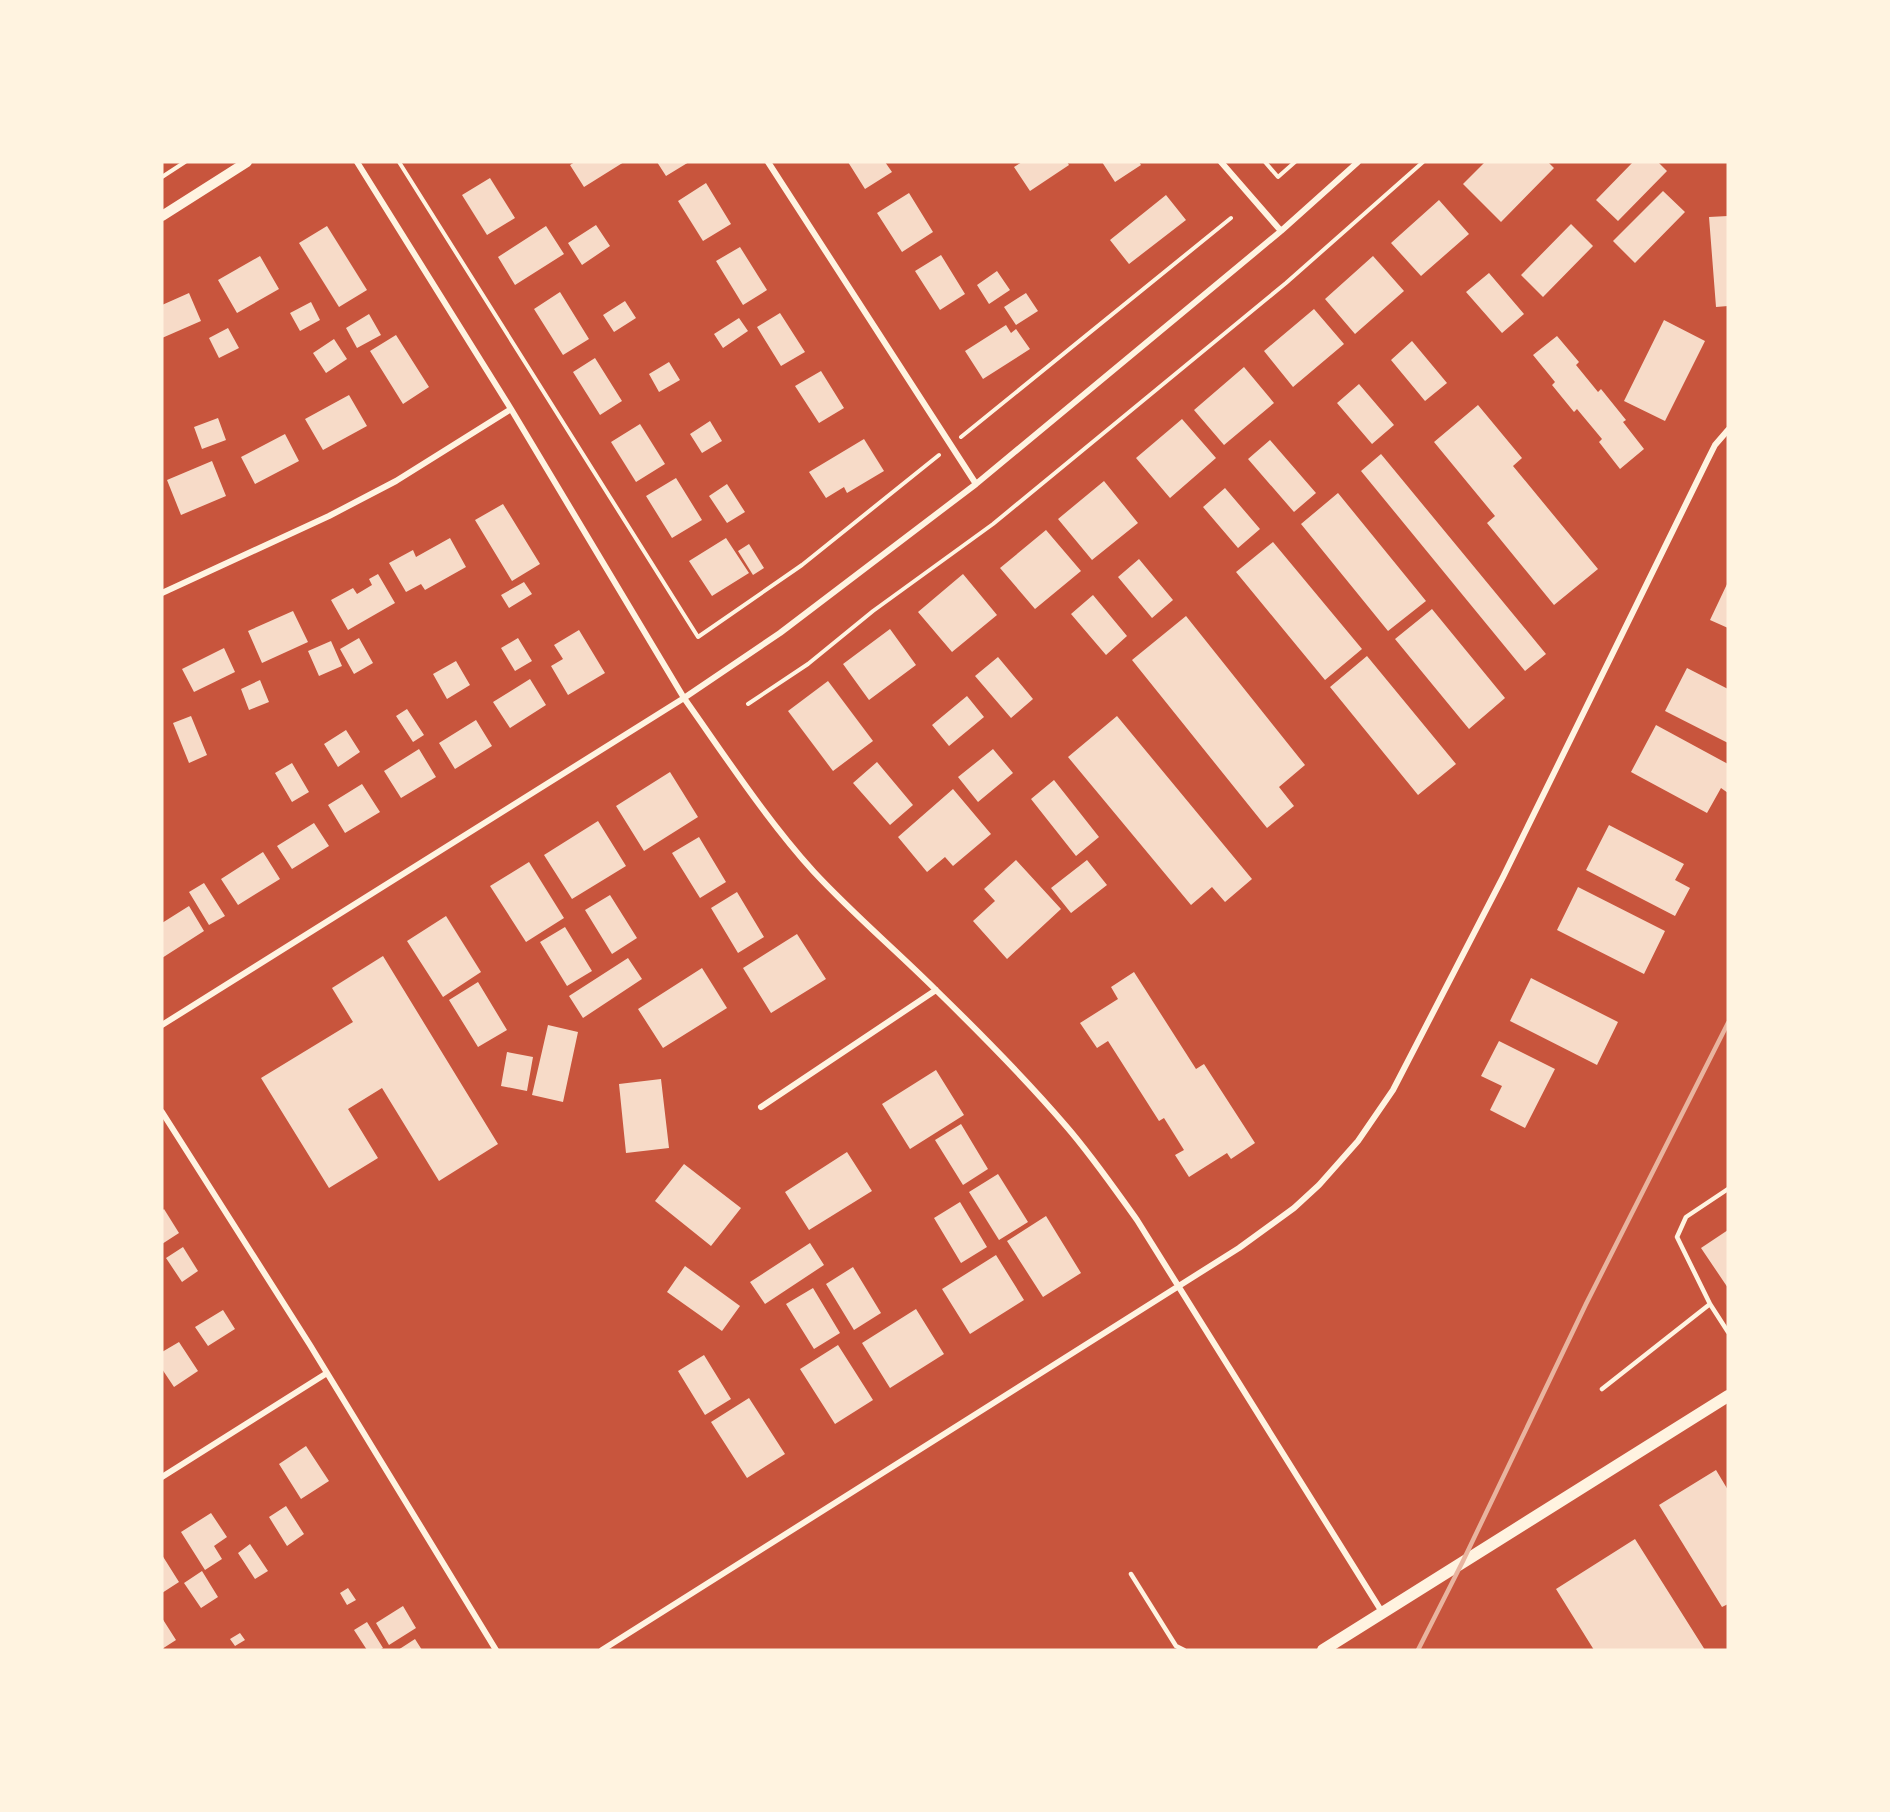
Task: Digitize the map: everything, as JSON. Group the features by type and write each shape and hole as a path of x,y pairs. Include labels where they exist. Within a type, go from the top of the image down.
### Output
{"main road":[{"path":"1323,1650 1728,1396"}],"street":[{"path":"162,216 247,162"},
{"path":"357,162 512,409 684,698 741,778 812,870 866,925 936,990 1035,1091 1110,1181 1137,1220 1382,1612"},
{"path":"768,162 976,484"},
{"path":"1221,162 1281,231"},
{"path":"162,1025 684,698 780,633 976,484 1281,231 1358,162"},
{"path":"162,593 329,516 396,481 512,409"},
{"path":"602,1650 1239,1248 1294,1208 1346,1156 1393,1090 1503,877 1707,460 1728,430"},
{"path":"761,1107 936,990"},
{"path":"162,1112 327,1373 495,1650"},
{"path":"162,1477 327,1373"}],"lane":[{"path":"1728,1189 1686,1217 1677,1237 1710,1304 1728,1332"},
{"path":"1602,1389 1710,1304"},
{"path":"1131,1574 1176,1646 1185,1650"}],"path":[{"path":"162,177 185,162"},
{"path":"399,162 698,637 802,565 923,468"},
{"path":"1265,162 1278,177 1295,162"},
{"path":"748,704 808,664 873,611 993,524 1286,283 1423,162"},
{"path":"974,426 1112,317 1231,218"}],"building":[{"path":"575,162 624,162 584,187 570,165"},
{"path":"657,162 689,162 666,176"},
{"path":"848,162 885,162 892,172 865,189"},
{"path":"1022,162 1067,162 1069,165 1030,191 1014,167"},
{"path":"1102,162 1139,162 1141,165 1115,182"},
{"path":"1485,162 1548,162 1554,168 1501,222 1463,184"},
{"path":"1633,162 1658,162 1667,171 1618,221 1596,200"},
{"path":"490,178 515,218 487,235 462,195"},
{"path":"706,183 731,224 703,241 678,201"},
{"path":"1663,191 1685,212 1635,263 1613,241"},
{"path":"909,193 933,232 902,252 877,213"},
{"path":"1166,195 1186,220 1129,264 1110,240"},
{"path":"1439,200 1469,234 1421,276 1391,243"},
{"path":"1728,216 1728,306 1716,307 1709,217"},
{"path":"1571,224 1593,246 1543,297 1521,275"},
{"path":"596,225 610,246 582,265 568,243"},
{"path":"327,226 367,290 339,307 299,243"},
{"path":"546,226 564,254 515,285 498,257"},
{"path":"740,247 767,290 743,305 716,261"},
{"path":"941,255 965,294 940,310 915,271"},
{"path":"260,256 279,289 237,313 218,280"},
{"path":"1373,256 1404,291 1355,334 1325,299"},
{"path":"997,271 1010,290 989,304 977,285"},
{"path":"1489,273 1524,314 1502,333 1466,292"},
{"path":"560,292 589,339 563,355 534,309"},
{"path":"189,293 201,321 162,338 162,305"},
{"path":"1026,293 1038,311 1016,325 1004,307"},
{"path":"625,301 636,318 614,332 603,315"},
{"path":"311,302 320,320 300,331 290,313"},
{"path":"1314,309 1344,344 1293,387 1264,351"},
{"path":"780,313 805,352 781,366 757,327"},
{"path":"369,314 381,335 357,348 346,328"},
{"path":"739,318 748,331 723,348 714,334"},
{"path":"1664,320 1705,341 1665,421 1624,401"},
{"path":"1006,325 1011,333 1016,329 1030,349 983,379 965,351"},
{"path":"228,328 239,348 219,358 209,338"},
{"path":"396,335 429,387 403,404 370,351"},
{"path":"1557,336 1579,362 1576,365 1598,392 1601,389 1626,420 1623,422 1644,449 1620,469 1599,442 1602,439 1577,409 1574,412 1552,385 1555,382 1533,355"},
{"path":"334,339 347,359 326,373 313,353"},
{"path":"1412,341 1447,383 1425,401 1391,360"},
{"path":"595,358 622,401 600,415 573,372"},
{"path":"669,362 680,380 659,392 649,374"},
{"path":"1244,367 1274,403 1224,445 1194,410"},
{"path":"821,371 844,408 819,423 795,386"},
{"path":"1359,384 1394,425 1372,444 1337,403"},
{"path":"349,395 367,426 323,450 305,419"},
{"path":"1478,405 1522,458 1513,466 1598,569 1554,605 1487,523 1495,516 1434,442"},
{"path":"218,418 226,440 202,449 194,427"},
{"path":"1182,419 1216,458 1170,498 1136,458"},
{"path":"710,421 722,441 702,453 690,434"},
{"path":"640,424 665,464 636,482 611,442"},
{"path":"285,434 299,461 255,484 241,457"},
{"path":"864,439 884,471 847,493 844,487 826,498 809,472"},
{"path":"1270,440 1316,493 1294,512 1248,459"},
{"path":"1381,454 1546,654 1525,671 1361,471"},
{"path":"212,461 226,496 181,515 167,480"},
{"path":"676,478 702,520 672,538 646,496"},
{"path":"1104,481 1138,523 1092,560 1058,519"},
{"path":"727,484 745,512 727,523 709,496"},
{"path":"1225,488 1260,529 1238,548 1203,507"},
{"path":"1338,493 1426,601 1388,631 1301,524"},
{"path":"503,504 540,564 512,581 475,520"},
{"path":"1046,530 1081,571 1035,609 1000,568"},
{"path":"450,538 466,567 425,590 421,584 406,592 389,563 413,550 416,557"},
{"path":"726,538 749,573 712,596 689,561"},
{"path":"1273,542 1362,649 1325,680 1236,572"},
{"path":"749,544 764,568 753,575 738,551"},
{"path":"1139,559 1173,600 1152,618 1118,577"},
{"path":"378,574 395,603 348,630 331,600 353,588 357,594 372,585 369,579"},
{"path":"963,574 997,615 952,652 918,612"},
{"path":"524,582 532,594 509,608 501,595"},
{"path":"1728,582 1728,628 1710,620"},
{"path":"1093,595 1127,636 1106,655 1071,614"},
{"path":"1432,609 1505,698 1469,729 1395,639"},
{"path":"293,611 308,642 262,663 248,631"},
{"path":"1186,616 1305,765 1279,787 1294,806 1267,828 1132,660"},
{"path":"890,629 916,665 869,700 843,664"},
{"path":"579,630 605,673 568,695 551,666 563,659 554,645"},
{"path":"359,638 373,663 354,674 340,649"},
{"path":"518,638 532,661 515,671 501,648"},
{"path":"331,641 342,666 319,676 308,651"},
{"path":"224,648 235,672 194,692 182,669"},
{"path":"1367,656 1456,764 1418,795 1330,687"},
{"path":"998,657 1033,699 1011,718 975,676"},
{"path":"456,661 470,685 447,699 433,674"},
{"path":"1687,668 1728,689 1728,743 1665,711"},
{"path":"530,679 546,705 510,728 493,702"},
{"path":"260,680 269,702 249,710 241,689"},
{"path":"828,681 873,741 833,771 788,711"},
{"path":"967,696 984,717 949,746 932,725"},
{"path":"407,709 424,735 413,742 396,716"},
{"path":"191,716 207,755 189,763 173,723"},
{"path":"1117,716 1252,879 1225,902 1212,887 1191,905 1068,757"},
{"path":"476,720 492,746 455,769 439,743"},
{"path":"1656,725 1728,764 1728,793 1721,788 1707,813 1631,772"},
{"path":"346,730 360,752 338,767 324,744"},
{"path":"419,749 436,777 401,798 384,771"},
{"path":"993,749 1013,773 978,802 958,777"},
{"path":"877,762 913,805 890,825 853,783"},
{"path":"292,763 309,792 292,802 275,773"},
{"path":"670,772 698,817 644,851 616,806"},
{"path":"1054,780 1099,837 1076,856 1031,799"},
{"path":"362,784 380,812 345,833 328,805"},
{"path":"953,789 991,834 953,866 945,857 927,872 898,837"},
{"path":"598,821 626,866 572,899 544,855"},
{"path":"314,823 329,846 292,869 277,846"},
{"path":"1609,825 1684,864 1675,880 1690,888 1675,916 1586,870"},
{"path":"699,837 726,882 700,898 672,853"},
{"path":"263,852 280,879 238,905 221,879"},
{"path":"1016,860 1061,909 1007,959 973,921 995,901 984,889"},
{"path":"1087,860 1107,885 1071,913 1051,888"},
{"path":"529,862 564,918 526,942 490,886"},
{"path":"204,883 225,916 209,925 189,892"},
{"path":"1578,887 1665,931 1644,974 1557,930"},
{"path":"737,892 764,937 738,953 711,908"},
{"path":"610,895 637,938 612,954 585,910"},
{"path":"189,906 204,931 162,958 162,923"},
{"path":"446,916 481,972 443,997 407,941"},
{"path":"565,927 592,971 567,986 540,942"},
{"path":"797,934 826,979 771,1013 743,968"},
{"path":"383,956 498,1144 439,1181 382,1088 348,1109 378,1158 329,1188 261,1078 353,1022 332,988"},
{"path":"628,958 642,979 583,1018 569,996"},
{"path":"702,968 727,1008 663,1048 638,1009"},
{"path":"1134,972 1196,1069 1204,1064 1255,1143 1231,1159 1227,1153 1189,1177 1175,1155 1184,1150 1164,1118 1159,1121 1108,1041 1097,1048 1080,1023 1118,999 1111,987"},
{"path":"1531,978 1618,1022 1597,1065 1510,1021"},
{"path":"478,982 507,1030 478,1047 449,1000"},
{"path":"548,1025 578,1032 563,1102 532,1095"},
{"path":"1499,1041 1555,1069 1525,1128 1490,1110 1502,1086 1481,1076"},
{"path":"507,1052 533,1057 527,1091 501,1086"},
{"path":"936,1070 964,1115 910,1149 882,1104"},
{"path":"661,1079 669,1148 626,1153 619,1084"},
{"path":"961,1124 988,1169 963,1185 935,1140"},
{"path":"847,1152 872,1191 809,1230 785,1192"},
{"path":"684,1164 741,1208 711,1246 655,1201"},
{"path":"998,1174 1028,1222 999,1240 969,1192"},
{"path":"960,1202 987,1247 961,1263 934,1218"},
{"path":"164,1209 179,1233 162,1244 162,1211"},
{"path":"1046,1216 1081,1273 1043,1297 1007,1241"},
{"path":"1728,1230 1728,1288 1701,1248"},
{"path":"810,1243 824,1265 765,1304 750,1282"},
{"path":"183,1247 198,1271 182,1282 166,1258"},
{"path":"996,1255 1024,1300 970,1334 942,1289"},
{"path":"685,1266 740,1306 722,1331 667,1292"},
{"path":"853,1267 881,1313 854,1330 826,1284"},
{"path":"813,1288 840,1333 814,1349 786,1304"},
{"path":"916,1309 944,1354 890,1388 862,1343"},
{"path":"223,1310 235,1329 208,1346 195,1327"},
{"path":"179,1342 198,1371 174,1387 162,1369 162,1352"},
{"path":"838,1345 873,1400 835,1424 800,1369"},
{"path":"704,1355 731,1399 705,1415 678,1371"},
{"path":"749,1398 785,1454 747,1478 711,1422"},
{"path":"306,1446 329,1481 301,1499 279,1464"},
{"path":"1716,1470 1728,1490 1728,1604 1722,1607 1659,1505"},
{"path":"286,1506 304,1534 287,1546 269,1517"},
{"path":"211,1513 227,1537 214,1546 222,1559 205,1570 181,1532"},
{"path":"1635,1539 1705,1650 1594,1650 1556,1589"},
{"path":"250,1544 268,1571 255,1579 238,1553"},
{"path":"162,1555 179,1582 162,1593"},
{"path":"202,1571 218,1597 201,1608 184,1583"},
{"path":"348,1588 356,1600 347,1605 340,1593"},
{"path":"403,1606 416,1628 389,1645 376,1623"},
{"path":"162,1618 176,1640 162,1649"},
{"path":"367,1622 383,1648 367,1650 354,1630"},
{"path":"240,1633 245,1640 235,1646 230,1639"},
{"path":"415,1639 422,1650 398,1650"}],"railway":[{"path":"1418,1650 1586,1304 1728,1023"}]}
